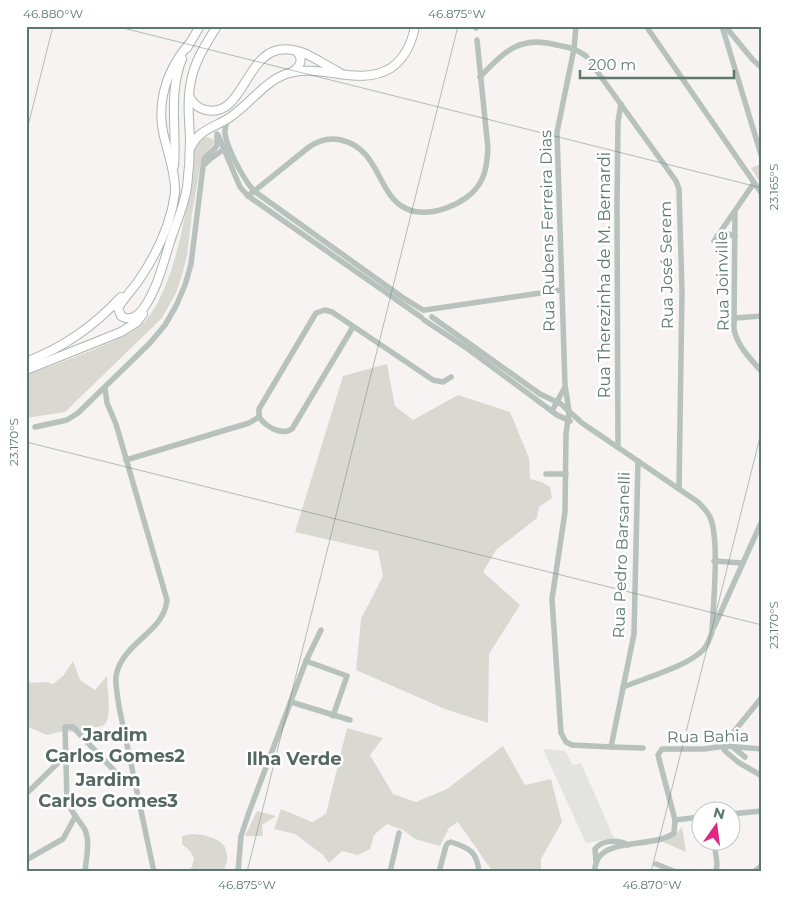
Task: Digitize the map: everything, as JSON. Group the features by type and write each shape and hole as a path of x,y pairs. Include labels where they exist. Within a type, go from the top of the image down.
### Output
{"main road":[{"path":"26,362 48,353 78,336 106,313 122,296 140,271 155,243 164,219 174,178 160,117 168,79 177,60 200,26"},
{"path":"173,102 186,58 205,26"},
{"path":"26,370 107,338 137,322 152,300 157,290 177,222 183,182 184,103 187,79 194,57 213,26"},
{"path":"188,45 178,70 173,102 175,192 164,234 147,268 118,308 119,313 123,317 134,317 146,305 155,286 185,200 190,150 190,81 196,62 217,26"},
{"path":"288,74 316,71 365,76 376,74 397,63 405,53 415,26"},
{"path":"189,95 192,102 198,108 217,112 222,110 234,98 257,64 264,57 280,49 306,53 341,73"},
{"path":"190,150 199,135 208,128 229,118 274,81 299,66 301,56 296,50"}],"street":[{"name":"Rua Rubens Ferreira Dias","path":"565,419 569,411 565,385 557,132 574,49 576,26"},
{"path":"646,26 762,194"},
{"path":"724,26 752,60 762,68"},
{"path":"724,26 762,158"},
{"path":"248,196 309,147 315,143 330,139 349,142 357,146 368,156 397,202 406,209 422,213 432,212 443,210 459,202 473,192 480,184 487,162 488,150 477,40"},
{"path":"480,77 506,53 527,42 544,41 574,49"},
{"name":"Rua José Serem","path":"574,49 586,56 676,181 679,189 682,291 679,489"},
{"name":"Rua Therezinha de M. Bernardi","path":"618,447 617,198 618,122 621,104"},
{"path":"229,118 225,129 224,149 254,190 402,296 424,310 430,311 432,317 540,394 569,411 582,423 698,502 705,509 713,527 712,632"},
{"path":"208,128 217,134 240,187 248,196 552,411 565,419 582,423"},
{"path":"35,428 71,418 78,413 158,334 171,316 189,274 205,157 217,144 217,134"},
{"path":"204,165 212,156 224,149"},
{"path":"734,236 728,234 716,239 754,183"},
{"name":"Rua Joinville","path":"735,212 736,337 762,372"},
{"path":"424,310 561,290"},
{"path":"422,319 430,320 448,307"},
{"path":"353,326 292,429 281,432 262,422 258,417 259,409 316,313 322,310 329,310 353,326 433,380 443,382 450,377"},
{"path":"422,319 421,313 424,310"},
{"path":"735,318 762,316"},
{"path":"438,330 442,324"},
{"path":"552,411 565,385"},
{"path":"105,388 107,403 116,424 167,600 165,612 161,619 131,647 121,660 116,680 119,707 154,872"},
{"path":"126,460 249,423 258,417"},
{"path":"565,419 566,474 563,526 552,599 561,733 566,742 572,745 643,748"},
{"name":"Rua Pedro Barsanelli","path":"611,747 634,634 638,461"},
{"path":"546,474 566,474"},
{"path":"623,687 682,664 704,649 709,642 761,523"},
{"path":"714,561 742,563"},
{"path":"238,872 241,836 290,702 306,661 321,630"},
{"path":"306,661 348,676 333,716"},
{"path":"762,697 725,746 725,752 762,776"},
{"path":"290,702 350,720"},
{"path":"85,872 88,843 86,833 67,801 64,729 67,726 72,728 123,780 135,784"},
{"path":"730,737 734,748 745,757"},
{"name":"Rua Bahia","path":"675,820 658,755 659,752 667,749 704,749 725,746 759,749"},
{"path":"738,762 759,749"},
{"path":"26,794 66,755"},
{"path":"740,813 762,811"},
{"path":"26,860 63,839 75,817"},
{"path":"594,872 596,862 604,852 671,836 675,830 675,820 690,818"},
{"path":"390,872 399,832"},
{"path":"439,872 446,846 451,842 476,856 479,872"},
{"path":"715,850 716,872"},
{"path":"656,864 676,872"},
{"path":"754,872 762,864"}],"shaded area":[{"path":"206,137 213,139 214,143 201,161 187,256 176,293 162,318 65,412 26,418 26,375 109,343 139,326 147,319 155,307 169,277 179,244 186,211 193,151 197,144"},
{"path":"759,165 762,172 762,186 751,168"},
{"path":"387,364 395,406 413,420 458,395 510,412 529,458 530,479 542,482 550,487 552,498 539,507 537,518 496,550 483,572 520,605 489,654 488,723 445,709 356,670 361,619 383,576 378,551 295,532 343,376"},
{"path":"73,661 80,680 95,690 107,676 109,709 105,724 90,728 88,733 64,731 47,735 26,726 26,683 45,682 53,684 63,676"},
{"path":"347,728 383,738 370,755 393,794 416,802 447,789 503,746 525,785 551,779 562,822 541,859 541,872 493,872 458,822 449,828 440,846 415,839 403,830 387,824 374,835 370,849 358,855 342,851 329,863 323,855 295,834 274,829 281,809 312,822 326,814"},
{"path":"543,749 565,751 573,765 581,763 614,838 586,843"},
{"path":"257,811 276,816 262,825 263,836 245,836"},
{"path":"682,827 686,852 661,841 674,836"},
{"path":"192,834 215,839 224,845 227,858 223,872 184,872 192,867 194,858 190,851 182,844 182,836"}],"district":[{"name":"Jardim Carlos Gomes2","path":"115,745"},
{"name":"Ilha Verde","path":"294,759"},
{"name":"Jardim Carlos Gomes3","path":"108,790"}]}
